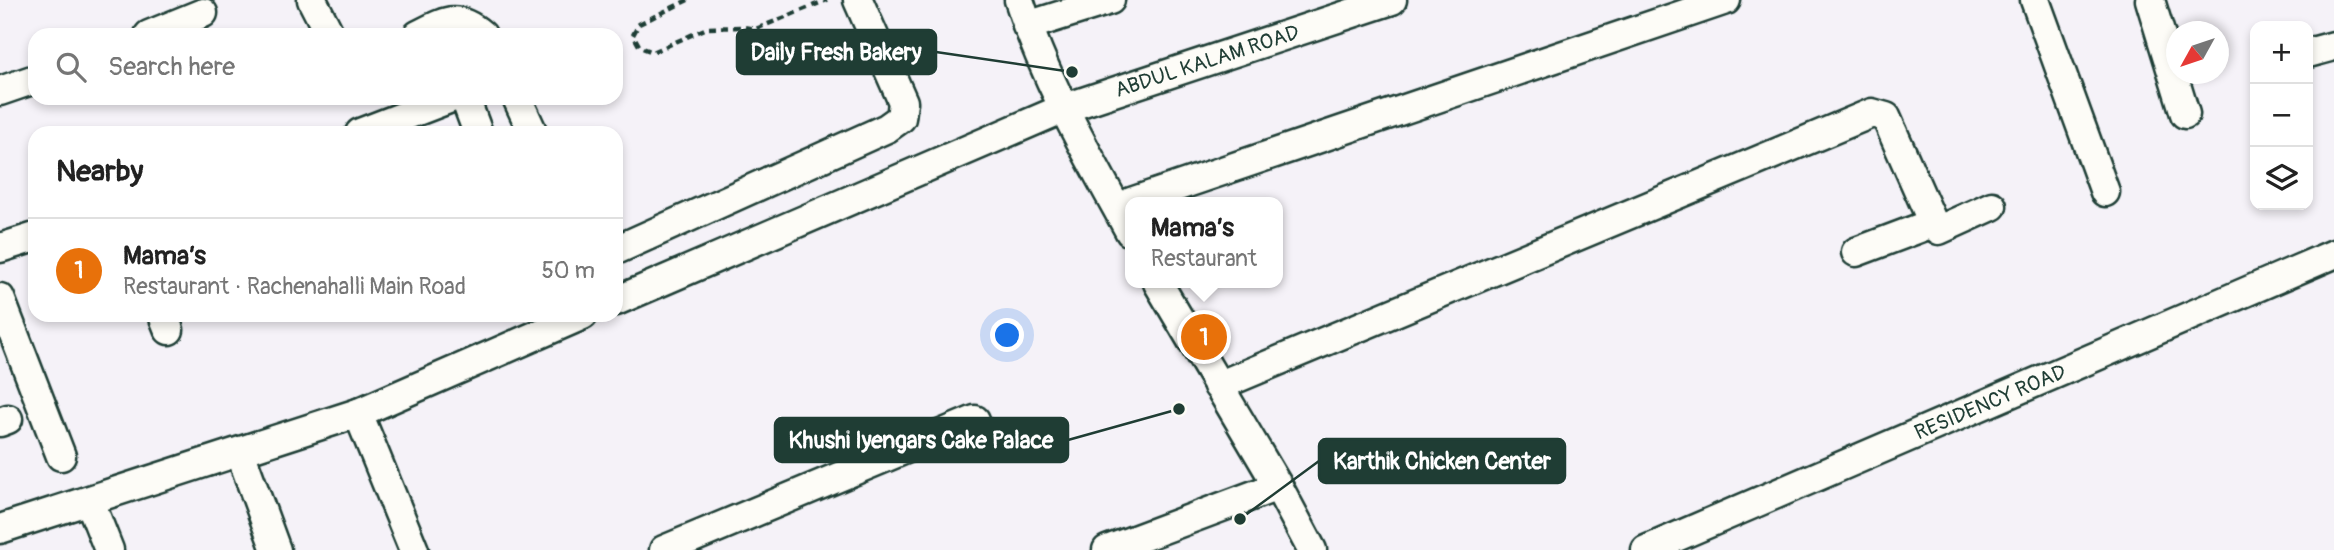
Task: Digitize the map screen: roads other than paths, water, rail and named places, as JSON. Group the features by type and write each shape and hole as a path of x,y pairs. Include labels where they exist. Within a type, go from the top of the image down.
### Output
{"street":[{"path":"312,0 326,28"},
{"path":"623,247 887,128 901,118 903,102 858,0"},
{"path":"1110,0 1023,13 1062,109 1125,203"},
{"name":"ABDUL KALAM ROAD","path":"623,298 1062,109 1392,0"},
{"path":"1147,197 1726,0"},
{"path":"2035,0 2105,191"},
{"path":"2150,0 2185,114"},
{"path":"166,28 203,13"},
{"path":"432,28 449,20 469,24 474,28"},
{"path":"2313,52 2334,46"},
{"path":"0,91 28,81"},
{"path":"378,126 432,105"},
{"path":"468,105 475,126"},
{"path":"520,105 530,126"},
{"path":"1217,386 1872,113 1886,117 1933,223 1939,230 1992,206"},
{"path":"1856,252 1933,223"},
{"path":"0,248 28,239"},
{"name":"RESIDENCY ROAD","path":"1646,550 2334,254"},
{"path":"1161,288 1278,486 1312,550"},
{"path":"0,298 61,456"},
{"path":"0,530 358,412 567,322"},
{"path":"358,412 414,550"},
{"path":"664,550 975,420"},
{"path":"240,452 276,550"},
{"path":"1107,550 1278,486"},
{"path":"90,502 109,550"}],"place":[{"name":"Daily Fresh Bakery","path":"1072,72"},
{"name":"Mama’s","path":"1204,337"},
{"name":"Khushi Iyengars Cake Palace","path":"1179,409"},
{"name":"Karthik Chicken Center","path":"1240,519"}]}
